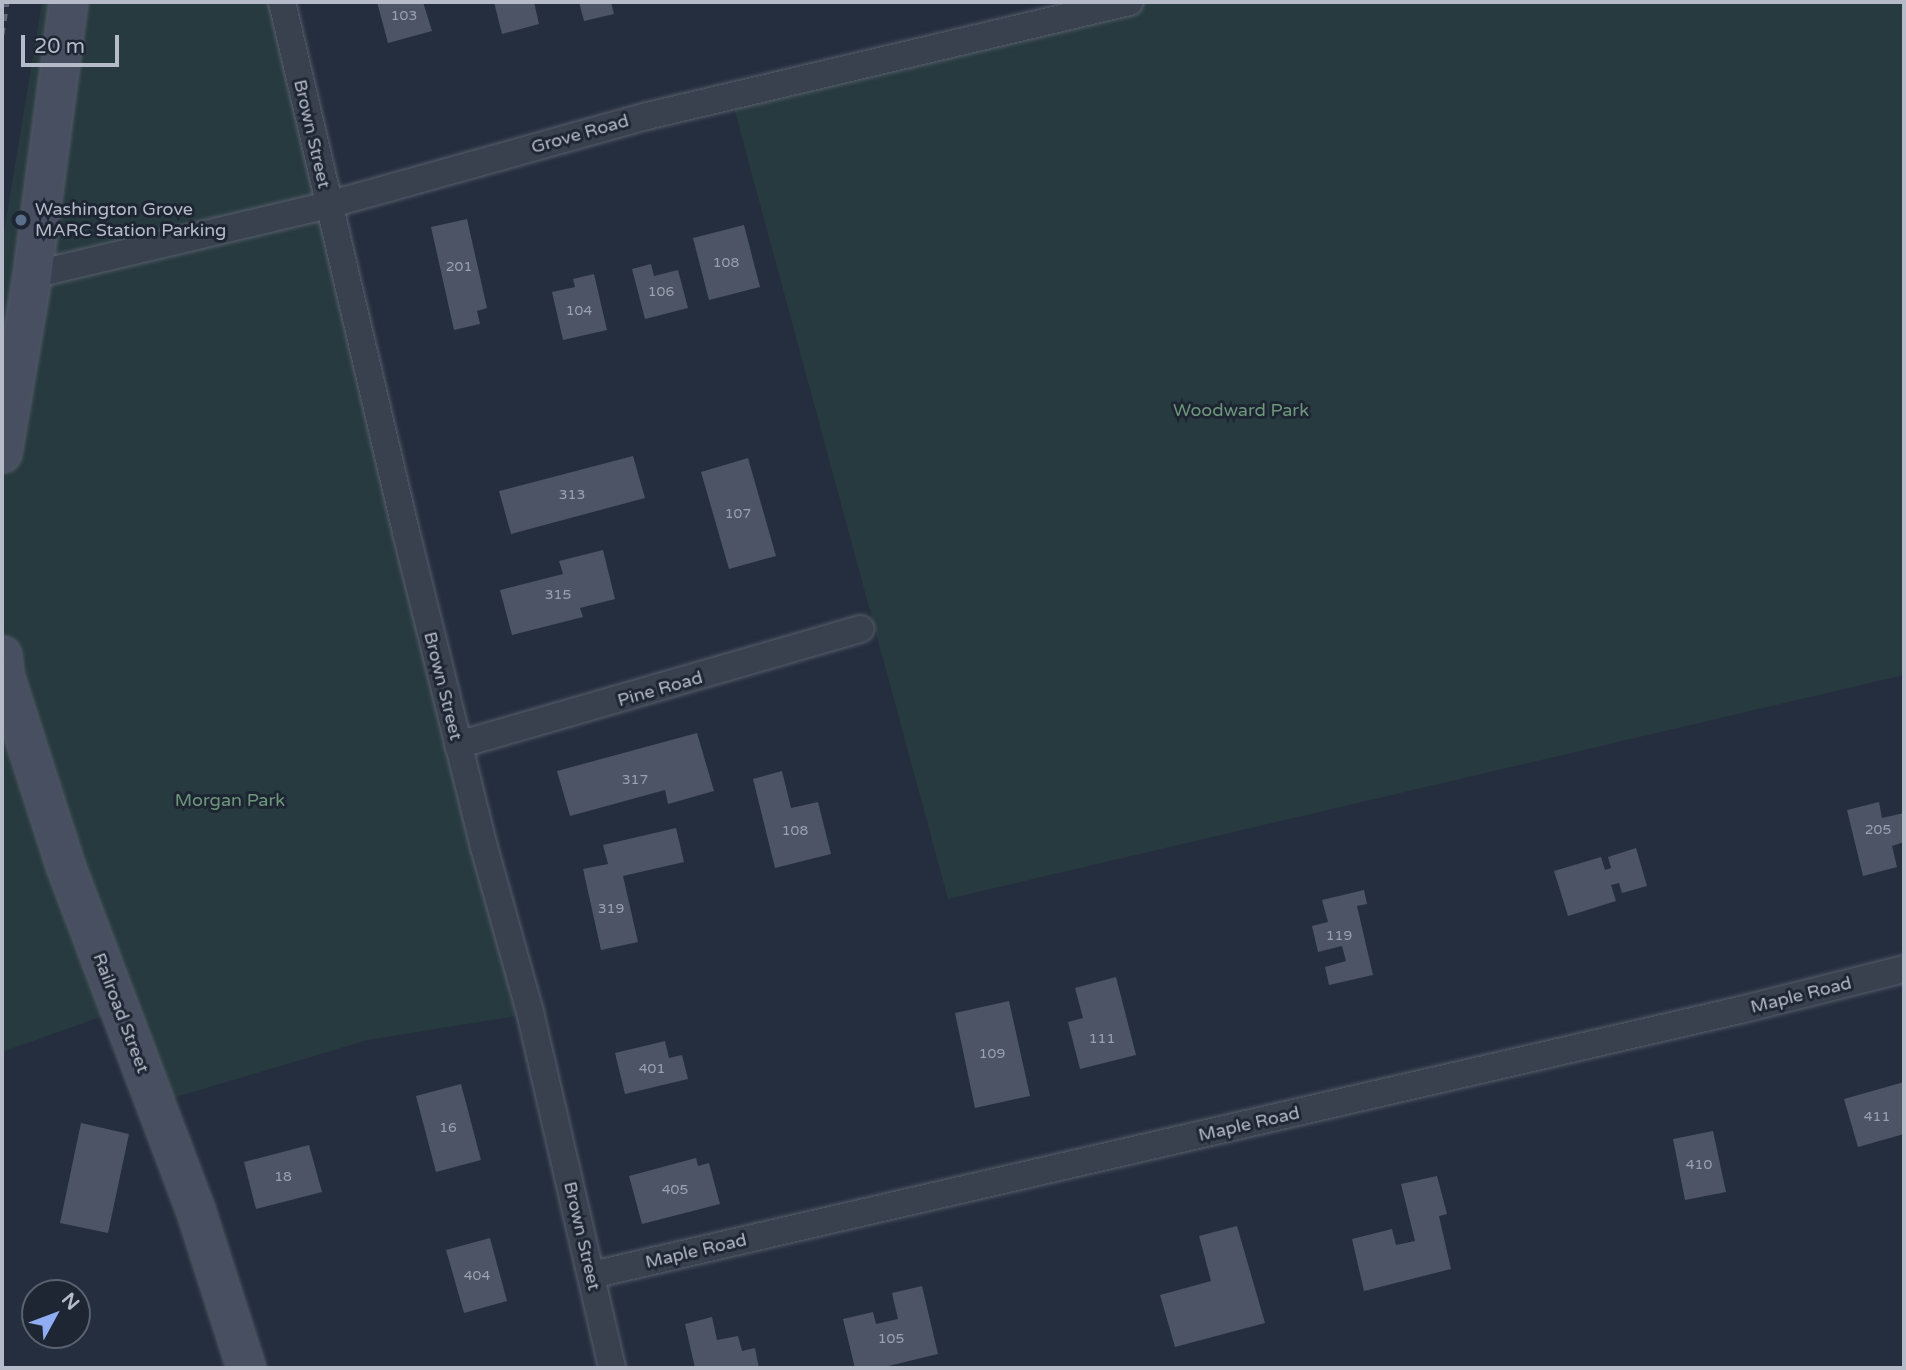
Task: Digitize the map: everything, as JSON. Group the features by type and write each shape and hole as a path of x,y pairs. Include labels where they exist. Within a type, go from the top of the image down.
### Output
{"street":[{"path":"2,453 32,275 68,2"},
{"name":"Brown Street","path":"282,2 458,745 530,1012 612,1368"},
{"name":"Grove Road","path":"32,275 328,205 647,116 1130,2"},
{"name":"Pine Road","path":"458,745 861,629"},
{"name":"Railroad Street","path":"2,655 4,675 65,865 195,1209 246,1368"},
{"name":"Maple Road","path":"592,1275 1741,1010 1904,969"}],"green space":[{"name":"Morgan Park","path":"42,2 273,2 316,196 516,1016 368,1040 169,1099 131,1006 2,1052 2,244"},
{"name":"Woodward Park","path":"1144,2 1904,2 1904,675 948,899 731,97"}],"building":[{"path":"377,2 423,2 432,31 388,43"},
{"path":"494,2 534,2 539,24 502,34"},
{"path":"579,2 611,2 614,14 584,21"},
{"path":"467,219 487,308 477,311 480,324 454,330 431,227"},
{"path":"744,225 760,287 709,300 693,238"},
{"path":"651,264 654,276 678,270 688,308 645,319 632,269"},
{"path":"594,274 607,330 563,340 552,292 575,287 573,279"},
{"path":"633,456 645,498 511,534 499,491"},
{"path":"748,458 776,556 729,569 701,472"},
{"path":"603,550 615,599 580,608 583,617 512,635 500,590 563,574 559,561"},
{"path":"697,733 714,791 668,804 665,790 570,816 557,771"},
{"path":"782,771 791,808 818,802 831,854 775,868 753,779"},
{"path":"1879,802 1882,818 1904,813 1904,842 1892,846 1897,867 1863,876 1847,810"},
{"path":"676,828 684,862 623,876 638,942 601,950 583,869 608,864 603,845"},
{"path":"1636,848 1647,886 1622,893 1619,883 1611,885 1616,901 1568,916 1554,871 1601,857 1605,870 1611,868 1608,857"},
{"path":"1364,890 1367,904 1357,906 1373,975 1329,985 1325,967 1346,961 1342,946 1318,952 1312,926 1328,922 1322,900"},
{"path":"1116,977 1136,1055 1080,1069 1068,1022 1083,1018 1075,988"},
{"path":"1009,1001 1030,1096 975,1108 955,1013"},
{"path":"665,1041 669,1058 682,1055 688,1079 625,1094 615,1053"},
{"path":"1904,1082 1904,1134 1858,1147 1844,1099"},
{"path":"461,1084 481,1160 436,1172 416,1096"},
{"path":"81,1123 129,1134 108,1233 60,1223"},
{"path":"1713,1131 1726,1192 1685,1200 1673,1139"},
{"path":"309,1145 322,1192 256,1209 244,1162"},
{"path":"696,1158 698,1166 709,1163 720,1204 642,1224 629,1176"},
{"path":"1437,1176 1447,1214 1439,1216 1451,1269 1364,1291 1352,1239 1392,1229 1396,1245 1415,1241 1401,1184"},
{"path":"1237,1226 1265,1323 1175,1347 1160,1295 1211,1281 1199,1236"},
{"path":"490,1238 507,1301 464,1313 446,1250"},
{"path":"922,1286 938,1354 880,1368 855,1368 843,1319 873,1312 876,1324 898,1319 892,1293"},
{"path":"712,1317 717,1340 738,1336 742,1351 755,1348 759,1368 695,1368 685,1324"}],"railway":[{"path":"2,34 7,2"}],"place":[{"name":"Washington Grove MARC Station Parking","path":"21,220"}]}
